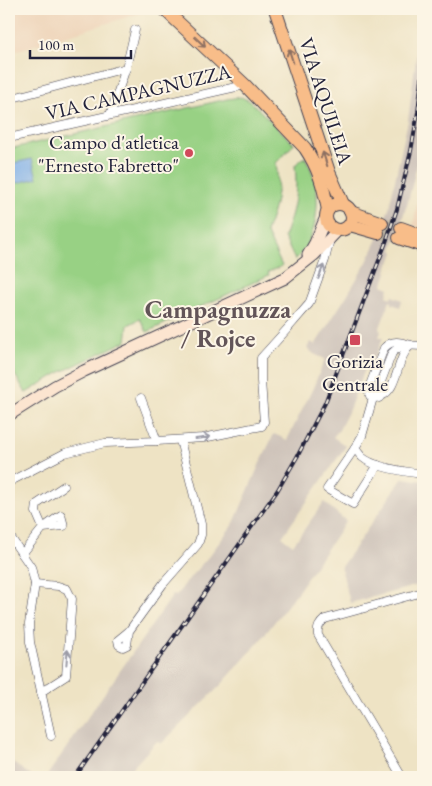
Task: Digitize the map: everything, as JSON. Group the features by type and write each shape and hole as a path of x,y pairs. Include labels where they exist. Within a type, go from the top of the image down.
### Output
{"main road":[{"path":"164,9 245,85 305,148 320,176 330,226 334,235"},
{"name":"VIA AQUILEIA","path":"275,9 329,172 348,214"},
{"path":"304,264 327,213 334,205 348,214 380,228"},
{"path":"9,416 55,386 84,370 284,278 304,264 334,235 345,229 348,214"},
{"path":"423,236 400,233 423,246"}],"street":[{"path":"110,115 126,68 135,30"},
{"path":"9,99 126,68"},
{"name":"VIA CAMPAGNUZZA","path":"9,138 245,85"},
{"path":"9,482 65,453 77,449 105,443 203,438 262,426 264,422 261,358 290,328 309,304 334,235"},
{"path":"378,465 353,504 327,490 362,436 390,356 397,348 405,345 423,346"},
{"path":"376,398 391,389 404,354 411,345"},
{"path":"142,398 156,441"},
{"path":"129,632 164,584 198,544 201,535 201,524 180,440"},
{"path":"355,448 362,457 371,463 423,474"},
{"path":"22,554 43,528 36,512 37,504 64,486"},
{"path":"9,535 31,567 35,584 29,633 51,736"},
{"path":"35,584 58,586 67,589 72,600 66,676 41,692"},
{"path":"402,777 317,631 318,627 325,620 423,592"}],"shaded area":[{"path":"9,9 154,9 9,53"},
{"path":"421,9 423,9 423,142 408,201 392,250 394,252 383,284 389,288 387,296 402,300 400,307 392,304 390,301 379,330 381,331 379,337 383,338 374,360 370,359 367,364 348,412 339,430 333,437 346,446 282,537 293,545 324,502 346,521 299,590 259,642 221,685 161,744 157,741 124,777 46,777 173,595 176,596 234,523 274,434 287,440 313,388 325,359 307,348 311,342 315,345 367,262 379,237 389,208 408,121"},
{"path":"423,171 423,227 413,226"},
{"path":"403,478 423,481 423,584 350,603 341,567"},
{"path":"9,760 33,777 9,777"}],"green space":[{"path":"241,97 250,101 294,144 276,163 278,181 276,198 266,232 282,266 268,272 269,275 147,332 140,319 128,325 126,341 57,374 26,393 9,365 9,149"},
{"path":"305,157 315,182 317,209 311,236 303,251 295,260 284,237 294,202 296,185 295,165"}],"water":[{"path":"32,159 37,178 9,185 9,164"}],"tunnel":[{"path":"382,223 401,228"},
{"path":"378,233 399,238"}],"railway":[{"path":"75,777 277,491 325,403 397,209 411,151 423,71"}],"place":[{"name":"Campo d'atletica \"Ernesto Fabretto\"","path":"189,153"},
{"name":"Gorizia Centrale","path":"355,340"}],"district":[{"name":"Campagnuzza / Rojce","path":"218,324"}]}
